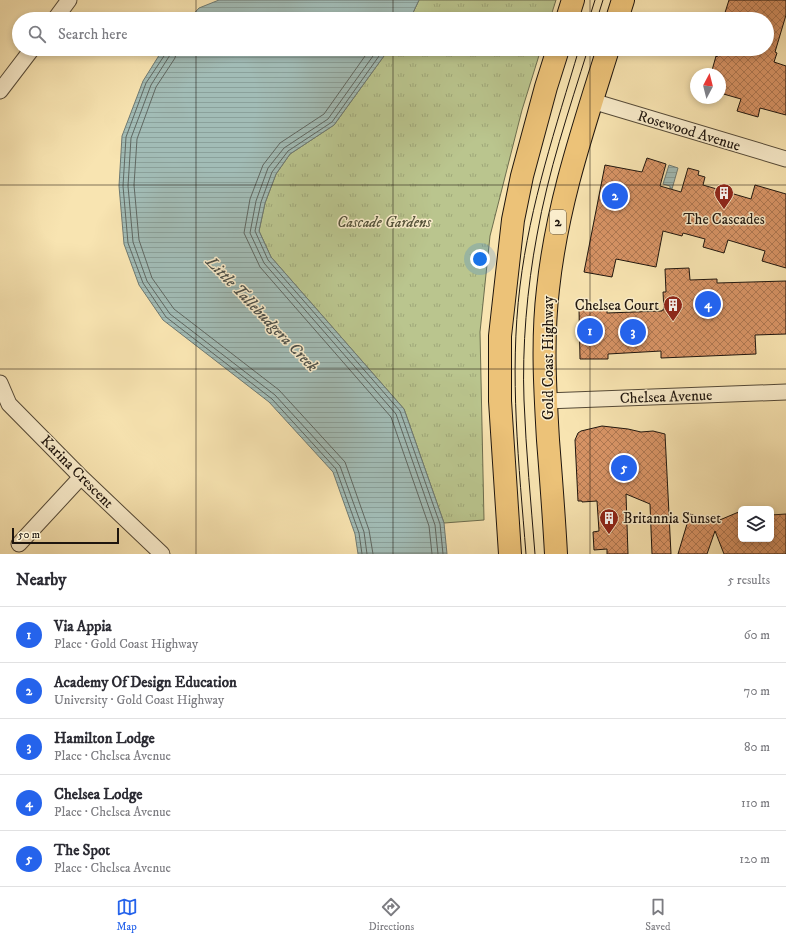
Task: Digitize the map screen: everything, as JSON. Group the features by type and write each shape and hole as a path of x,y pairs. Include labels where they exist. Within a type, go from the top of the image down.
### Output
{"highway":[{"path":"569,12 573,0"},
{"path":"619,12 623,0"},
{"path":"510,554 500,401 500,336 513,220 522,176 556,56"},
{"name":"Gold Coast Highway","path":"556,554 546,401 545,330 547,290 557,225 565,190 606,56"}],"street":[{"path":"60,12 69,0"},
{"path":"0,91 27,56"},
{"name":"Rosewood Avenue","path":"592,101 786,159"},
{"name":"Karina Crescent","path":"0,383 9,404 81,477 162,554"},
{"name":"Chelsea Avenue","path":"546,401 786,392"},
{"path":"19,544 81,477"}],"green space":[{"path":"419,0 556,0 552,12 413,12"},
{"name":"Cascade Gardens","path":"384,56 539,56 522,110 490,236 480,332 484,520 444,523 404,409 271,257 259,231 265,203 276,174 290,154 334,125"}],"water":[{"path":"219,0 419,0 413,12 195,12 199,8"},
{"name":"Little Tallebudgera Creek","path":"159,56 384,56 334,125 290,154 276,174 265,203 259,231 271,257 404,409 444,523 447,554 358,554 355,534 333,472 269,402 163,320 139,285 124,244 119,186 122,136 143,81"},
{"path":"669,165 678,168 672,189 670,186 663,184"}],"building":[{"path":"729,0 786,0 786,15 775,52 777,53 774,62 786,66 786,115 760,108 758,117 737,111 741,99 726,95 726,68 713,68 716,56 774,56 774,12 725,12"},
{"path":"647,158 666,164 660,186 681,192 688,168 699,171 698,175 705,177 703,185 751,199 755,185 786,194 786,268 762,261 765,251 728,240 724,253 703,247 705,239 683,233 682,236 663,231 656,267 616,259 612,277 584,272 605,165 642,172"},
{"path":"689,268 690,280 717,279 717,283 786,281 786,334 755,335 756,354 661,358 661,351 608,354 608,359 580,359 579,309 607,308 607,313 662,311 664,310 663,292 666,292 665,269"},
{"path":"602,426 641,432 653,431 665,434 671,554 652,554 650,504 626,494 628,554 607,554 607,549 594,550 593,532 599,531 597,501 578,501 575,440 578,433 581,431"},
{"path":"738,512 738,542 774,542 774,515 786,514 786,554 724,554 715,531 707,554 678,554 690,514 715,522"}],"tram line":[{"path":"591,12 595,0"},
{"path":"599,12 603,0"},
{"path":"526,554 518,454 515,386 515,353 520,286 524,255 537,196 577,56"},
{"path":"535,554 524,400 525,338 530,276 547,188 586,56"}],"place":[{"name":"Academy Of Design Education","path":"615,196"},
{"name":"The Cascades","path":"724,210"},
{"name":"Chelsea Lodge","path":"708,304"},
{"name":"Chelsea Court","path":"673,322"},
{"name":"Via Appia","path":"590,331"},
{"name":"Hamilton Lodge","path":"633,332"},
{"name":"The Spot","path":"624,468"},
{"name":"Britannia Sunset","path":"609,535"}]}
